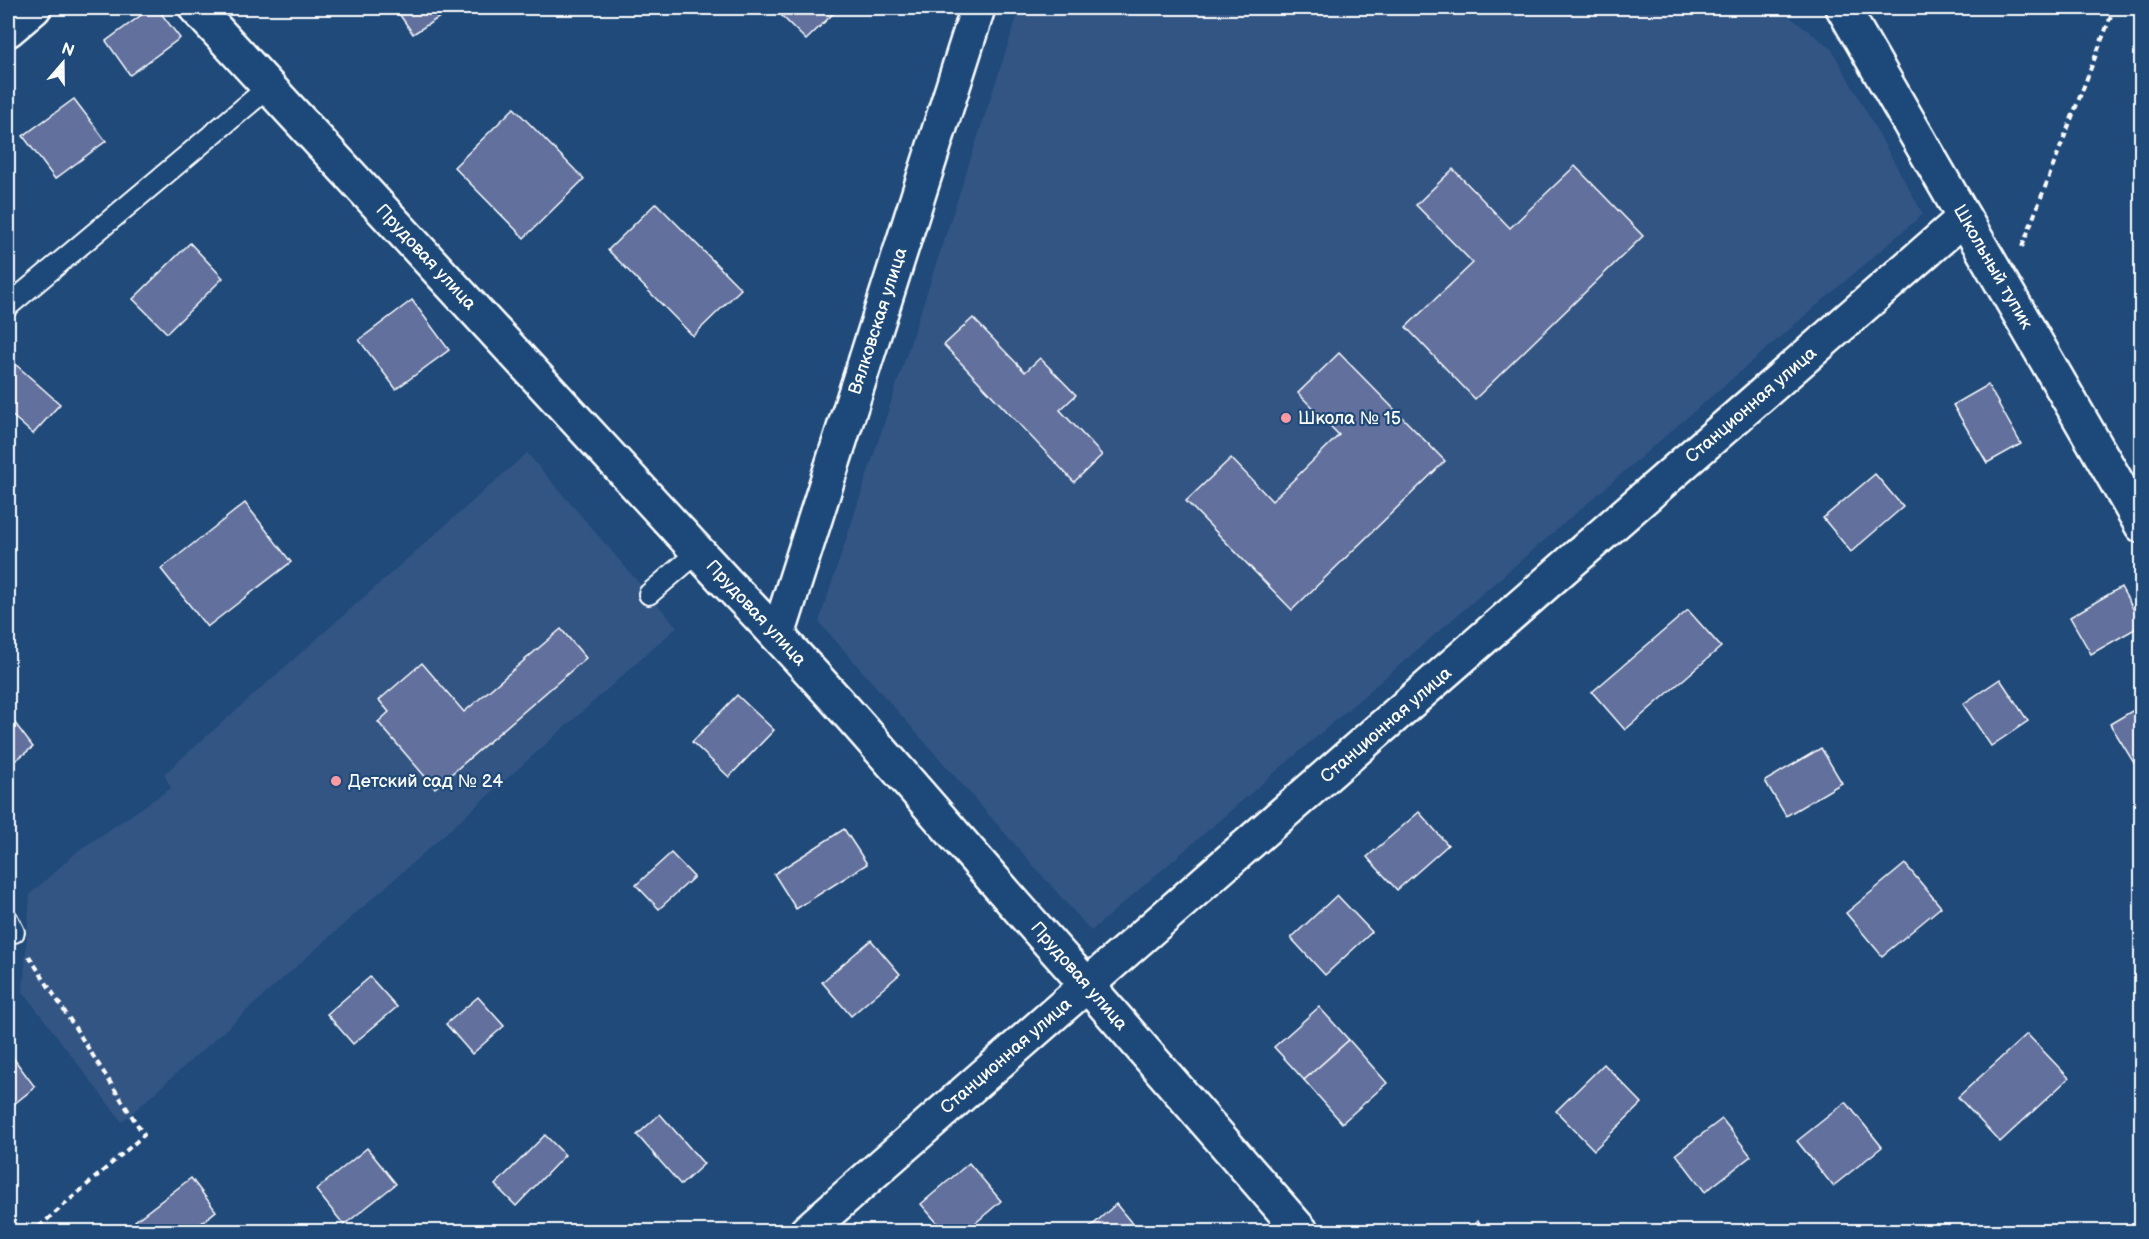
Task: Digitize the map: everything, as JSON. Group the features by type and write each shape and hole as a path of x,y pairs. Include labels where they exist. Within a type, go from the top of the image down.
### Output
{"street":[{"path":"8,30 34,8"},
{"name":"Прудовая улица","path":"196,8 698,552 778,635 914,786 1302,1232"},
{"name":"Вялковская улица","path":"778,635 978,8"},
{"name":"Школьный тупик","path":"1843,8 2142,526"},
{"name":"Станционная улица","path":"806,1232 1964,218"}],"lane":[{"path":"8,306 270,86"},
{"path":"648,594 698,552"}],"path":[{"path":"2006,290 2114,8"},
{"path":"11,926 144,1135 33,1232"}],"shaded area":[{"name":"Школа № 15","path":"1020,8 1778,8 1831,48 1923,214 1091,931 819,622"},
{"name":"Детский сад № 24","path":"527,453 677,627 122,1122 23,992 30,894 78,851 171,788 164,774"}],"building":[{"path":"151,8 157,8 180,38 130,75 106,41"},
{"path":"395,8 438,8 443,15 413,34"},
{"path":"774,8 839,8 806,40"},
{"path":"74,99 106,141 55,179 23,136"},
{"path":"514,108 584,179 524,238 454,167"},
{"path":"1575,166 1643,236 1475,399 1406,327 1473,263 1416,205 1453,169 1510,228"},
{"path":"656,203 741,289 693,336 608,250"},
{"path":"190,243 223,278 167,333 133,299"},
{"path":"412,300 449,350 396,389 359,340"},
{"path":"973,318 1025,372 1040,358 1076,395 1060,410 1102,455 1074,482 944,345"},
{"path":"1339,353 1445,461 1292,610 1186,501 1231,458 1272,501 1339,435 1298,393"},
{"path":"14,363 60,404 33,434 8,412 8,371"},
{"path":"1988,385 2021,444 1987,463 1953,405"},
{"path":"1875,474 1903,507 1851,552 1823,518"},
{"path":"245,503 291,562 207,627 161,569"},
{"path":"2121,587 2142,625 2091,654 2070,617"},
{"path":"1688,610 1721,647 1625,730 1592,692"},
{"path":"561,629 586,658 435,788 378,722 389,712 379,700 422,663 464,712"},
{"path":"2000,679 2028,721 1991,746 1963,704"},
{"path":"737,695 774,730 729,777 692,742"},
{"path":"2142,705 2142,776 2110,724"},
{"path":"8,714 33,747 8,766"},
{"path":"1821,748 1842,783 1786,816 1765,781"},
{"path":"1419,812 1448,845 1397,890 1367,857"},
{"path":"844,829 867,864 796,909 774,874"},
{"path":"671,853 694,877 659,909 636,885"},
{"path":"1905,864 1941,907 1882,956 1846,913"},
{"path":"1337,895 1372,932 1325,975 1291,938"},
{"path":"871,940 900,974 851,1016 822,982"},
{"path":"370,977 397,1007 353,1044 327,1014"},
{"path":"478,997 504,1026 472,1054 446,1024"},
{"path":"1319,1007 1349,1040 1304,1080 1274,1047"},
{"path":"2027,1034 2069,1078 2000,1142 1958,1097"},
{"path":"1349,1040 1387,1083 1342,1123 1304,1080"},
{"path":"8,1051 35,1087 8,1109"},
{"path":"1604,1064 1642,1103 1594,1150 1556,1111"},
{"path":"1846,1102 1882,1147 1833,1186 1797,1141"},
{"path":"660,1114 704,1164 681,1185 637,1135"},
{"path":"1722,1119 1751,1156 1705,1192 1676,1154"},
{"path":"545,1135 565,1155 516,1206 495,1185"},
{"path":"367,1148 396,1184 344,1225 316,1190"},
{"path":"969,1163 1001,1201 965,1232 945,1232 921,1204"},
{"path":"191,1178 216,1211 190,1232 143,1232 135,1221"},
{"path":"1116,1204 1139,1232 1085,1232"},
{"path":"1477,1221 1488,1232 1467,1232"}],"place":[{"name":"Школа № 15","path":"1286,418"},
{"name":"Детский сад № 24","path":"336,781"}]}
